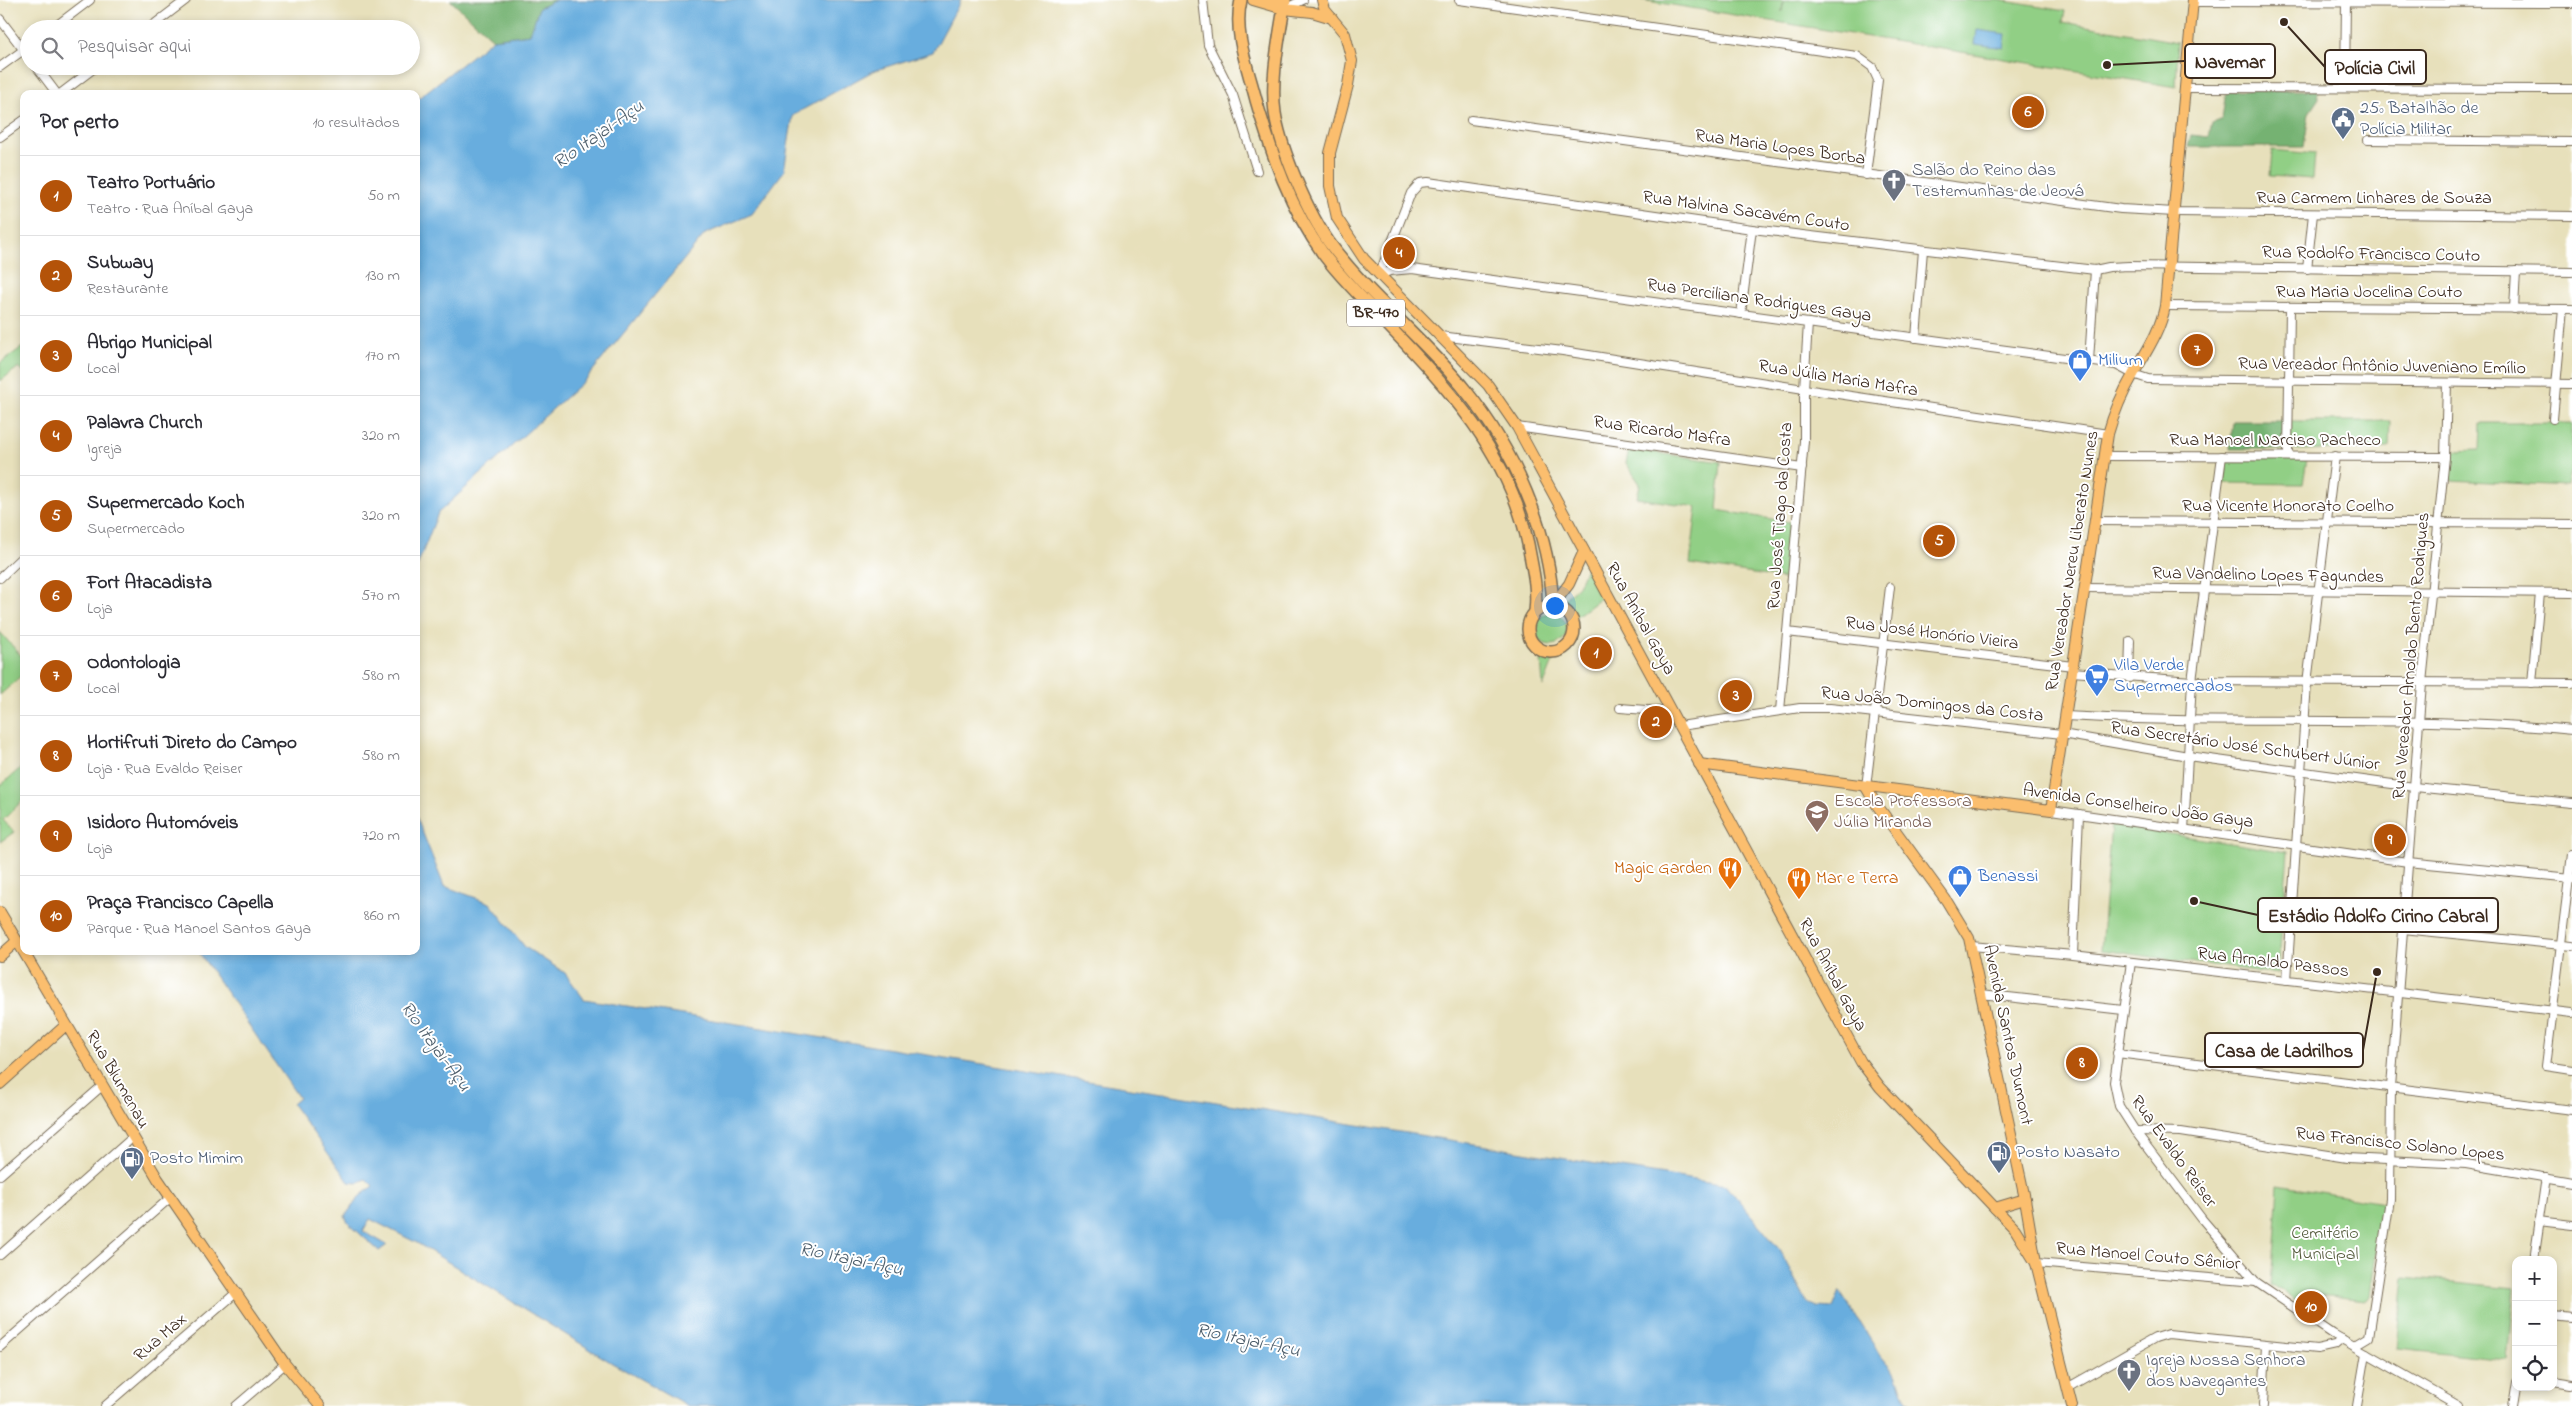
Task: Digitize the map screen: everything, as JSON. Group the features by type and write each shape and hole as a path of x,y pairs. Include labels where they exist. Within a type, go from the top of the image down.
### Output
{"highway":[{"name":"BR-470","path":"1241,0 1238,26 1248,70 1278,169 1296,211 1341,277 1457,399 1494,454 1507,478 1525,529 1536,582 1535,611"},
{"path":"1272,0 1285,5"},
{"name":"BR-470","path":"1285,5 1274,85 1275,114 1283,148 1306,202 1319,227 1342,259 1467,391 1496,432 1522,483 1536,523 1552,583 1553,605"},
{"path":"1553,605 1567,612 1574,625 1571,641 1557,651 1540,649 1529,638 1528,622 1535,611 1553,605"}],"main road":[{"path":"1253,0 1285,5 1333,18"},
{"name":"Rua Aníbal Gaya","path":"1322,0 1325,10 1345,34 1352,61 1348,85 1330,153 1332,197 1342,228 1356,249 1379,275 1488,385 1517,427 1861,1062 1880,1087 2015,1229 2036,1263"},
{"name":"Rua Vereador Nereu Liberato Nunes","path":"2051,810 2108,434 2114,414 2133,374 2157,336 2165,306 2193,1"},
{"path":"1553,605 1569,584 1584,551"},
{"name":"Avenida Conselheiro João Gaya","path":"1700,764 2051,810"},
{"name":"Avenida Santos Dumont","path":"1866,787 1964,927 1971,946 2025,1199 2036,1263 2072,1406"},
{"name":"Rua Blumenau","path":"0,912 20,946"},
{"path":"0,956 17,941"},
{"name":"Rua Blumenau","path":"25,955 132,1138 170,1197 285,1364 320,1406"},
{"path":"0,1084 66,1025"},
{"path":"1995,1208 2025,1199"}],"street":[{"path":"64,20 90,0"},
{"path":"160,20 186,0"},
{"path":"1203,0 1208,45 1233,95 1257,171"},
{"path":"1285,5 1303,0"},
{"path":"1459,0 1848,53 1866,61 1872,67 1878,80 1866,175"},
{"path":"2193,1 2572,3"},
{"path":"2345,88 2346,1"},
{"path":"0,19 20,41"},
{"path":"0,67 20,52"},
{"path":"43,75 55,90"},
{"path":"64,90 84,75"},
{"path":"2186,88 2572,89"},
{"name":"Rua Maria Lopes Borba","path":"1471,120 2094,206 2175,212"},
{"path":"0,137 20,123"},
{"path":"2368,140 2572,142"},
{"name":"Rua Malvina Sacavém Couto","path":"1379,275 1411,193 1420,183 1428,182 1752,229 2095,270 2109,267 2169,268"},
{"name":"Rua Carmem Linhares de Souza","path":"2175,212 2572,216"},
{"path":"2307,269 2313,214"},
{"path":"1741,314 1752,229"},
{"path":"1916,338 1923,250"},
{"name":"Rua Perciliana Rodrigues Gaya","path":"1379,275 1390,271 1412,268 2116,365 2133,374"},
{"name":"Rua Rodolfo Francisco Couto","path":"2169,268 2572,272"},
{"path":"2089,362 2095,270"},
{"path":"2514,309 2516,271"},
{"name":"Rua Maria Jocelina Couto","path":"2165,306 2572,309"},
{"path":"2288,456 2290,307"},
{"path":"2553,419 2563,309"},
{"name":"Rua José Tiago da Costa","path":"1780,711 1802,468 1808,323"},
{"name":"Rua Júlia Maria Mafra","path":"1440,336 1563,351 2108,434"},
{"name":"Rua Vereador Antônio Juveniano Emílio","path":"2133,374 2148,378 2572,384"},
{"name":"Rua Vereador Arnoldo Bento Rodrigues","path":"2354,1346 2369,1337 2388,1220 2391,1160 2391,1087 2422,683 2440,523 2445,457 2447,383"},
{"name":"Rua Ricardo Mafra","path":"1517,427 1802,468"},
{"name":"Rua Manoel Narciso Pacheco","path":"2104,456 2445,457"},
{"path":"2184,831 2192,681 2222,456"},
{"path":"2287,980 2307,682 2335,456"},
{"name":"Rua Vicente Honorato Coelho","path":"2094,521 2572,524"},
{"path":"0,578 20,559"},
{"path":"1866,787 1890,587"},
{"name":"Rua Vandelino Lopes Fagundes","path":"2085,588 2204,591 2572,593"},
{"path":"2532,683 2540,593"},
{"name":"Rua José Honório Vieira","path":"1787,632 1884,643 2130,678 2192,681 2572,683"},
{"path":"2130,641 2130,678"},
{"name":"Rua João Domingos da Costa","path":"1680,726 1819,707 2062,734"},
{"path":"1620,708 1672,712"},
{"path":"2065,716 2191,720 2501,724 2572,730"},
{"name":"Rua Secretário José Schubert Júnior","path":"2062,734 2188,756 2300,772 2414,787 2572,802"},
{"name":"Avenida Conselheiro João Gaya","path":"2051,810 2184,831 2408,862 2571,878"},
{"path":"2073,955 2079,814"},
{"path":"2572,854 2571,878 2546,1066 2572,1070"},
{"path":"2403,929 2572,946"},
{"name":"Rua Arnaldo Passos","path":"1971,946 2073,955 2572,1013"},
{"name":"Rua Evaldo Reiser","path":"2131,962 2114,1082 2117,1100 2135,1131 2208,1226 2256,1282"},
{"path":"1981,994 2123,1010"},
{"path":"2117,1053 2572,1110"},
{"path":"0,1175 102,1086"},
{"name":"Rua Francisco Solano Lopes","path":"2135,1131 2181,1132 2330,1156 2466,1164 2572,1182"},
{"path":"0,1255 132,1138"},
{"path":"2535,1256 2546,1177"},
{"path":"0,1347 170,1197"},
{"path":"2539,1221 2572,1225"},
{"name":"Rua Manoel Couto Sênior","path":"2036,1263 2256,1282"},
{"path":"2256,1282 2342,1339 2459,1406"},
{"name":"Rua Max","path":"105,1406 237,1292"},
{"path":"2557,1316 2572,1318"},
{"path":"2067,1388 2155,1338 2168,1334 2183,1334 2266,1345 2317,1349 2335,1345 2342,1339"},
{"path":"2263,1406 2266,1345"},
{"path":"2357,1406 2366,1353"},
{"path":"236,1406 285,1364"},
{"path":"2557,1382 2572,1384"},
{"path":"2512,1406 2514,1391"}],"green space":[{"path":"450,0 556,0 539,8 530,34 493,39"},
{"path":"1642,0 1783,0 1782,12 1784,0 1998,0 2065,11 2063,22 2178,42 2176,87"},
{"path":"2318,90 2319,98 2309,113 2304,147 2188,147 2191,135 2209,137 2212,123 2222,119 2226,91"},
{"path":"2272,150 2315,154 2313,179 2270,176"},
{"path":"20,349 20,368 0,381 0,363"},
{"path":"2233,421 2285,421 2283,449 2230,449"},
{"path":"2290,421 2390,421 2389,448 2290,450"},
{"path":"2481,423 2572,423 2572,464 2567,486 2450,480 2452,451 2480,450"},
{"path":"1629,449 1721,462 1717,510 1790,522 1785,579 1690,564 1697,507 1637,498 1640,484 1626,463"},
{"path":"2224,458 2307,458 2303,484 2221,483"},
{"path":"1586,568 1602,597 1575,617 1568,612 1563,600 1578,586"},
{"path":"1551,613 1557,614 1562,618 1566,623 1566,635 1562,640 1557,644 1551,645 1545,644 1540,640 1536,635 1535,629 1536,623 1540,618 1545,614"},
{"path":"0,632 20,654 20,677 0,695"},
{"path":"1555,656 1543,687 1541,658"},
{"path":"20,768 20,803 3,820 14,832 0,842 0,786"},
{"path":"2111,825 2288,852 2278,974 2101,950"},
{"name":"Cemitério Municipal","path":"2278,1185 2383,1203 2370,1296 2367,1300 2320,1295 2317,1318 2282,1290 2271,1286"},
{"path":"2404,1277 2512,1288 2507,1360 2397,1349"}],"water":[{"name":"Rio Itajaí-Açu","path":"556,0 961,0 933,52 873,71 793,115 784,171 752,214 705,234 586,379 438,513 420,559 420,97 493,39 530,34 539,8"},
{"path":"1977,30 2006,34 2004,48 1975,44"},
{"name":"Rio Itajaí-Açu","path":"420,826 444,886 490,903 525,947 565,973 584,999 1726,1185 1779,1249 1807,1303 1817,1307 1833,1308 1840,1291 1880,1355 1895,1372 1907,1401 1917,1406 688,1406 612,1363 417,1243 370,1219 363,1231 387,1245 379,1251 348,1223 345,1216 360,1196 373,1186 366,1179 357,1183 349,1182 292,1104 299,1098 201,955 420,955"}],"place":[{"name":"Polícia Civil","path":"2284,22"},
{"name":"Navemar","path":"2107,65"},
{"name":"Fort Atacadista","path":"2028,112"},
{"name":"25º Batalhão de Polícia Militar","path":"2343,140"},
{"name":"Salão do Reino das Testemunhas de Jeová","path":"1894,202"},
{"name":"Palavra Church","path":"1399,253"},
{"name":"Odontologia","path":"2197,350"},
{"name":"Milium","path":"2080,382"},
{"name":"Supermercado Koch","path":"1939,541"},
{"name":"Teatro Portuário","path":"1596,653"},
{"name":"Abrigo Municipal","path":"1736,696"},
{"name":"Vila Verde Supermercados","path":"2097,697"},
{"name":"Subway","path":"1656,722"},
{"name":"Escola Professora Júlia Miranda","path":"1817,833"},
{"name":"Isidoro Automóveis","path":"2390,840"},
{"name":"Magic Garden","path":"1730,890"},
{"name":"Benassi","path":"1960,898"},
{"name":"Mar e Terra","path":"1799,900"},
{"name":"Estádio Adolfo Cirino Cabral","path":"2194,901"},
{"name":"Casa de Ladrilhos","path":"2377,972"},
{"name":"Hortifruti Direto do Campo","path":"2082,1063"},
{"name":"Posto Nasato","path":"1999,1174"},
{"name":"Posto Mimim","path":"132,1180"},
{"name":"Praça Francisco Capella","path":"2311,1307"},
{"name":"Igreja Nossa Senhora dos Navegantes","path":"2129,1392"}]}
